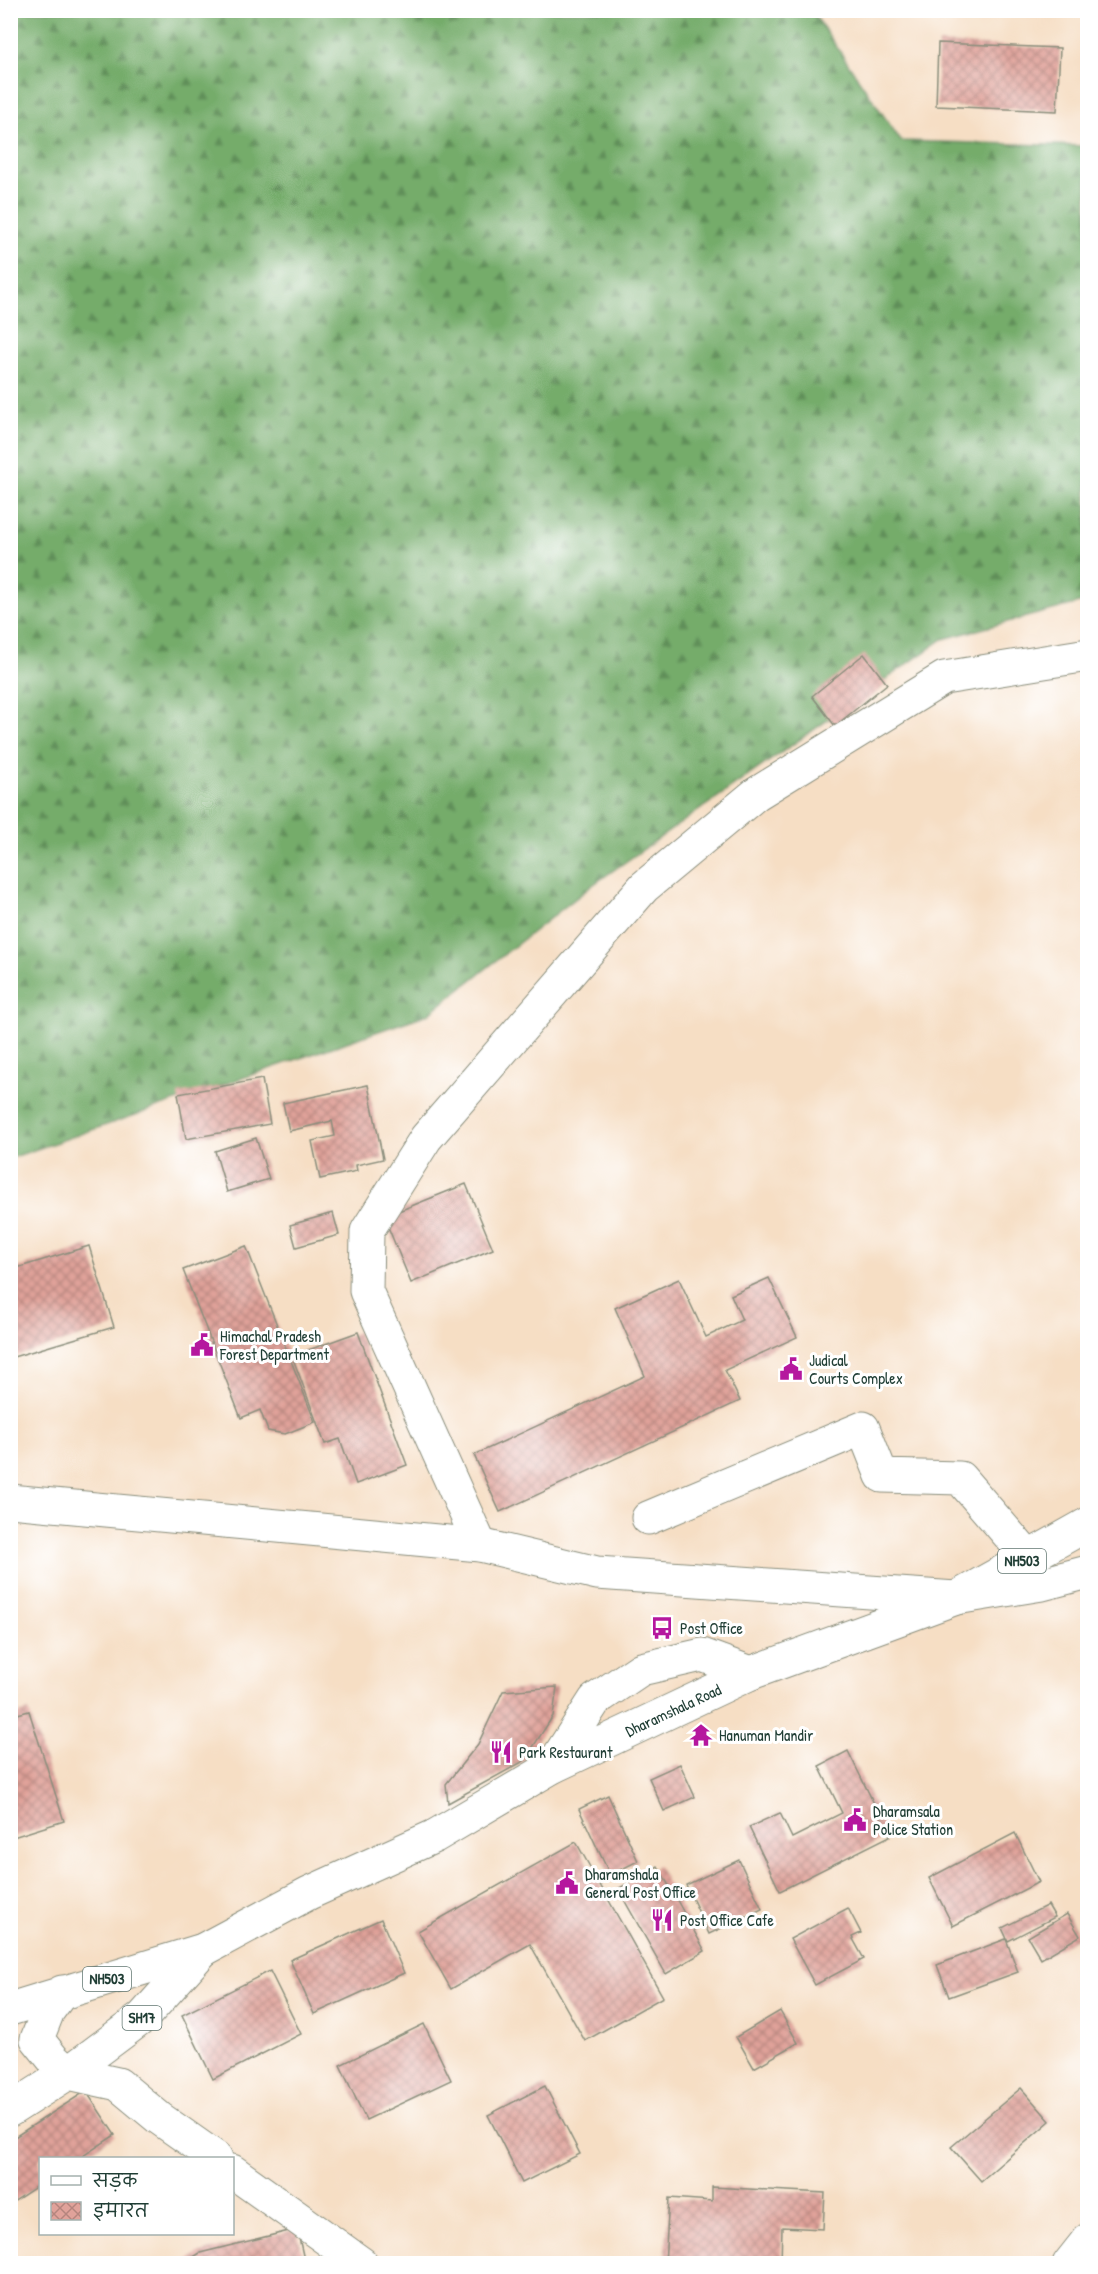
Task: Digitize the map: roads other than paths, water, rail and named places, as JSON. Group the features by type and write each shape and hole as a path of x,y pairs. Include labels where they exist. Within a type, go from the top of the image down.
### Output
{"main road":[{"path":"480,1545 366,1291 367,1231 426,1138 644,887 756,794 944,678 1088,655"},
{"path":"648,1518 863,1428 882,1476 960,1478 1028,1557"},
{"path":"10,1501 480,1545 597,1573 956,1598 1042,1584 1088,1572"},
{"name":"Dharamshala Road","path":"203,1950 309,1893 435,1836 552,1767 751,1673 956,1598 1088,1524"},
{"path":"552,1767 595,1700 641,1669 702,1655 751,1673"},
{"name":"NH503","path":"10,2009 203,1950"},
{"name":"SH17","path":"10,2110 68,2073 144,2017 203,1950"},
{"path":"63,1992 48,2011 37,2039 52,2059 68,2073 118,2084 159,2118 215,2157"},
{"path":"234,2172 362,2264"},
{"path":"1069,2264 1088,2240"}],"place":[{"name":"Himachal Pradesh Forest Department","path":"202,1345"},
{"name":"Judical Courts Complex","path":"791,1369"},
{"name":"Post Office","path":"662,1628"},
{"name":"Hanuman Mandir","path":"701,1735"},
{"name":"Park Restaurant","path":"501,1752"},
{"name":"Dharamsala Police Station","path":"855,1820"},
{"name":"Dharamshala General Post Office","path":"567,1883"},
{"name":"Post Office Cafe","path":"662,1920"}]}
